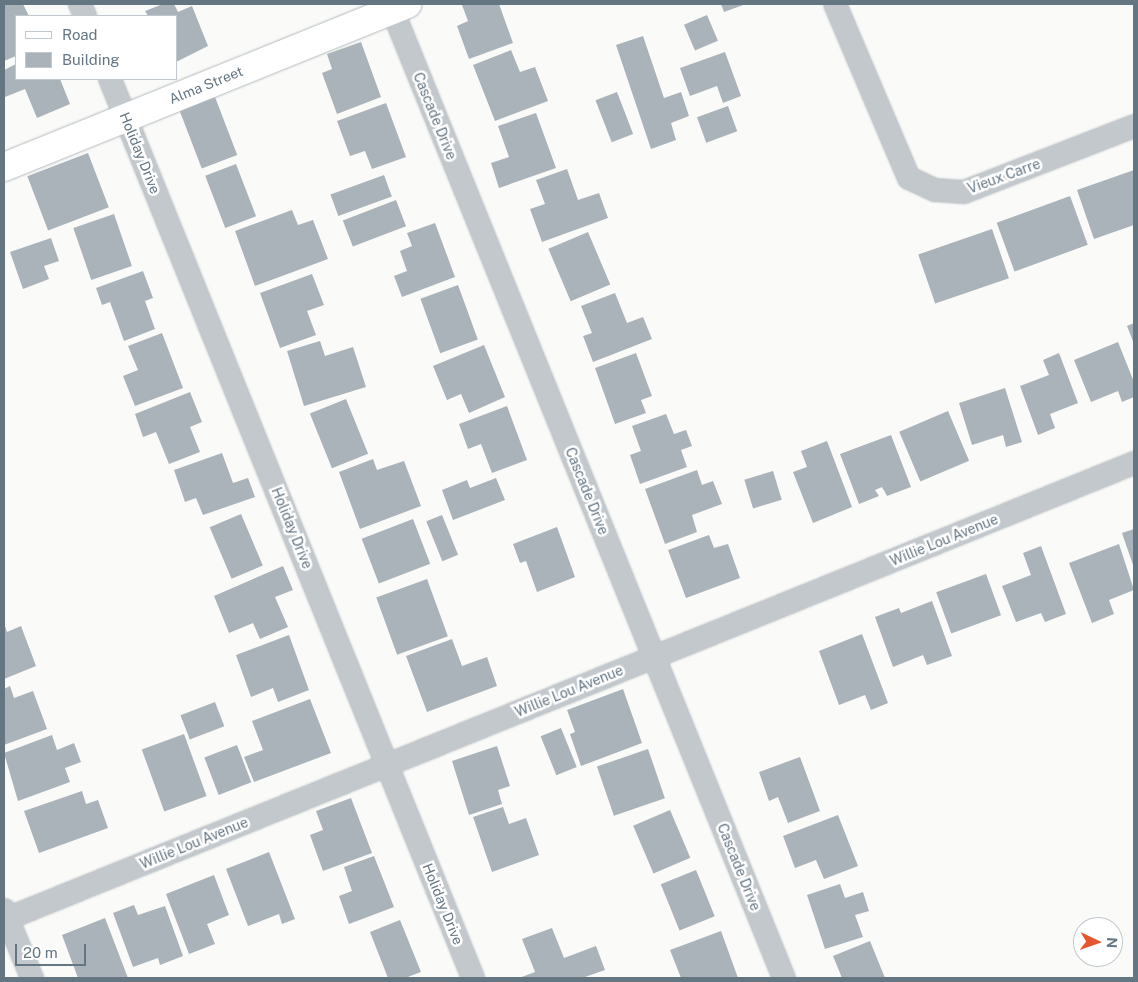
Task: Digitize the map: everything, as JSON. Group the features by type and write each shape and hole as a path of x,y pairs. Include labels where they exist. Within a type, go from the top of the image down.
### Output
{"street":[{"name":"Vieux Carre","path":"835,4 909,178 935,190 964,192 1134,126"},
{"name":"Alma Street","path":"4,167 397,6"},
{"name":"Cascade Drive","path":"397,6 654,657 784,978"},
{"name":"Holiday Drive","path":"110,80 473,978"},
{"name":"Willie Lou Avenue","path":"5,916 387,765 1134,463"},
{"path":"5,916 32,978"}],"building":[{"path":"4,4 23,4 28,15 15,15 15,56 4,61"},
{"path":"163,4 174,4 178,12 192,6 208,46 178,61 178,15 147,15 145,11"},
{"path":"499,4 513,43 469,59 457,26 468,21 462,5"},
{"path":"721,4 746,4 724,12"},
{"path":"707,15 718,41 695,51 684,25"},
{"path":"643,36 664,98 681,92 689,116 671,123 676,140 651,149 616,45"},
{"path":"361,42 381,97 337,114 322,73 332,69 327,54"},
{"path":"511,50 520,72 535,67 548,101 495,121 473,65"},
{"path":"725,52 741,96 723,103 717,86 690,96 680,68"},
{"path":"15,64 15,80 60,80 70,104 37,118 25,89 5,97 4,70"},
{"path":"617,92 633,134 612,142 596,100"},
{"path":"215,97 237,155 202,168 180,111"},
{"path":"386,103 406,157 372,169 365,151 350,156 337,121"},
{"path":"728,106 737,131 706,143 697,117"},
{"path":"536,113 556,168 499,188 491,163 509,157 498,126"},
{"path":"88,153 109,207 48,230 27,176"},
{"path":"236,164 256,216 225,228 205,176"},
{"path":"567,169 578,200 599,193 608,218 542,242 530,209 545,204 536,180"},
{"path":"1134,170 1134,225 1094,239 1077,190"},
{"path":"384,175 392,197 338,216 330,194"},
{"path":"1070,196 1088,245 1014,272 997,223"},
{"path":"396,200 406,226 353,247 343,220"},
{"path":"292,210 298,225 313,220 328,259 255,286 235,231"},
{"path":"114,214 132,266 91,280 73,228"},
{"path":"435,223 455,277 402,297 394,276 407,271 400,251 412,246 407,233"},
{"path":"992,229 1009,278 935,304 918,254"},
{"path":"588,232 610,284 571,301 548,249"},
{"path":"51,238 59,261 44,266 49,279 23,289 10,252"},
{"path":"143,271 153,298 145,301 155,329 124,341 110,302 102,305 96,288"},
{"path":"312,274 324,305 307,311 316,335 280,348 260,293"},
{"path":"458,285 478,340 440,353 420,299"},
{"path":"615,293 627,323 643,317 652,339 593,362 583,336 592,333 581,306"},
{"path":"1134,323 1134,344 1127,326"},
{"path":"162,333 183,388 135,406 123,376 138,370 128,346"},
{"path":"320,341 325,356 353,347 366,387 304,406 287,351"},
{"path":"1118,342 1134,382 1134,397 1122,402 1118,391 1091,402 1074,360"},
{"path":"484,345 505,397 469,413 461,394 447,400 433,366"},
{"path":"636,353 652,396 641,400 646,413 615,424 595,368"},
{"path":"1059,353 1078,403 1050,414 1055,428 1038,435 1020,386 1049,375 1043,360"},
{"path":"1005,388 1022,442 1006,447 1003,435 972,445 959,403"},
{"path":"190,392 202,422 190,427 200,452 169,464 156,432 143,437 135,414"},
{"path":"346,399 368,454 332,468 310,414"},
{"path":"507,406 527,460 492,473 481,444 468,449 459,424"},
{"path":"948,411 969,461 920,481 899,432"},
{"path":"666,414 674,434 686,430 692,446 681,450 687,467 640,484 630,455 641,451 632,426"},
{"path":"891,435 911,487 887,496 882,487 875,490 879,496 859,504 840,454"},
{"path":"827,441 852,507 813,523 793,472 807,467 801,451"},
{"path":"222,453 233,483 248,478 255,497 203,515 196,498 185,502 174,470"},
{"path":"373,459 377,470 404,461 421,506 360,529 339,472"},
{"path":"697,470 702,485 713,481 722,504 692,515 697,532 665,544 645,489"},
{"path":"773,471 782,500 753,508 744,480"},
{"path":"496,478 505,500 453,520 442,490 467,480 470,488"},
{"path":"241,514 263,566 232,579 210,527"},
{"path":"442,515 458,555 442,561 426,521"},
{"path":"413,519 430,564 379,584 362,539"},
{"path":"557,527 575,577 537,592 526,561 520,563 513,544"},
{"path":"1134,529 1134,568 1122,533"},
{"path":"709,535 714,548 728,544 740,578 686,598 668,550"},
{"path":"1119,544 1134,590 1109,600 1114,614 1092,623 1069,563"},
{"path":"1041,546 1066,614 1045,622 1041,613 1016,622 1002,586 1031,575 1023,553"},
{"path":"283,566 293,590 275,597 288,627 260,639 253,623 229,633 214,596"},
{"path":"986,574 1001,615 951,633 936,592"},
{"path":"427,579 448,636 397,655 376,597"},
{"path":"932,601 952,656 927,665 923,655 893,667 875,617 899,608 901,613"},
{"path":"4,623 7,632 21,626 36,666 4,679"},
{"path":"862,634 888,703 871,710 865,695 839,705 819,651"},
{"path":"289,635 309,690 278,702 273,688 251,697 236,655"},
{"path":"452,639 462,666 487,657 497,686 427,712 406,656"},
{"path":"10,686 14,698 33,691 47,729 4,745 4,689"},
{"path":"623,689 642,743 581,766 570,734 575,732 567,710"},
{"path":"310,699 331,753 254,782 244,757 263,750 252,721"},
{"path":"215,702 224,726 190,740 180,715"},
{"path":"561,728 577,767 556,775 541,736"},
{"path":"184,734 207,796 164,811 142,749"},
{"path":"52,735 57,750 74,743 81,762 65,768 70,782 18,801 4,753"},
{"path":"237,745 251,782 219,795 204,758"},
{"path":"497,746 510,786 498,790 502,804 469,815 452,761"},
{"path":"648,749 665,798 614,816 597,767"},
{"path":"800,757 820,811 788,823 778,797 769,801 759,772"},
{"path":"82,791 86,804 98,800 108,828 39,853 24,811"},
{"path":"351,798 372,853 323,871 310,835 323,830 316,811"},
{"path":"503,807 509,824 526,818 539,855 492,872 473,817"},
{"path":"670,810 690,858 653,873 633,826"},
{"path":"838,815 858,866 824,879 816,860 795,868 783,836"},
{"path":"269,852 295,919 282,924 279,914 248,926 226,869"},
{"path":"374,856 394,907 349,924 339,896 352,891 344,867"},
{"path":"696,870 715,916 679,931 661,884"},
{"path":"214,875 229,915 207,924 215,944 189,954 166,894"},
{"path":"840,884 845,898 863,892 869,911 855,915 863,937 825,949 807,895"},
{"path":"134,905 138,915 165,906 183,956 160,965 158,958 133,967 113,913"},
{"path":"105,918 128,978 78,978 62,935"},
{"path":"400,920 421,972 405,978 388,978 370,932"},
{"path":"552,928 564,958 596,946 605,970 582,978 519,978 535,972 522,939"},
{"path":"721,931 738,978 681,978 670,950"},
{"path":"870,941 885,978 842,978 833,956"}]}
